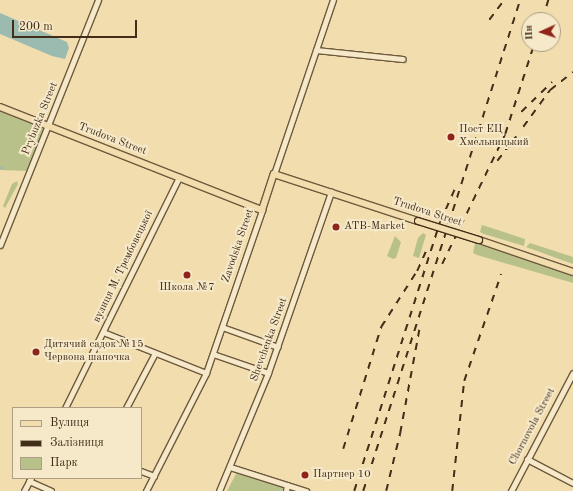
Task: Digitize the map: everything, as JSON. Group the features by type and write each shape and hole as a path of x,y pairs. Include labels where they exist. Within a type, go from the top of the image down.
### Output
{"main road":[{"name":"Trudova Street","path":"0,107 262,210"},
{"name":"Trudova Street","path":"274,174 573,272"},
{"name":"Zavodska Street","path":"262,210 274,174"}],"street":[{"name":"Prybuzka Street","path":"0,245 49,126 98,0"},
{"name":"Zavodska Street","path":"274,174 333,0"},
{"path":"316,50 403,60"},
{"name":"вулиця М. Трембовецької","path":"66,407 180,177"},
{"name":"Shevchenka Street","path":"219,491 278,347 331,192"},
{"name":"Zavodska Street","path":"146,491 206,373 262,210"},
{"path":"222,327 278,347"},
{"path":"103,332 206,373"},
{"path":"127,407 155,353"},
{"path":"213,354 268,373"},
{"name":"Chornovola Street","path":"511,491 573,373"},
{"path":"527,459 573,483"},
{"path":"230,467 306,491"},
{"path":"142,471 154,476"},
{"path":"24,491 30,480 51,491"},
{"path":"286,491 287,485"}],"green space":[{"path":"0,109 47,127 29,171 0,170"},
{"path":"17,181 18,184 5,208 3,206 12,184"},
{"path":"482,225 525,239 524,246 480,232"},
{"path":"423,233 426,235 419,258 413,256 418,238"},
{"path":"395,236 401,242 396,258 393,259 387,256"},
{"path":"475,243 573,276 573,283 477,255 473,253"},
{"path":"530,243 573,257 573,264 526,247"},
{"path":"238,470 287,485 286,491 227,491"}],"water":[{"path":"0,13 67,42 69,48 65,59 52,56 0,34"}],"railway":[{"path":"489,20 504,0"},
{"path":"363,491 520,0"},
{"path":"544,12 548,0"},
{"path":"442,264 505,134 531,52"},
{"path":"523,127 550,90 573,72"},
{"path":"521,112 552,82"},
{"path":"497,161 516,137"},
{"path":"354,491 440,222 455,189"},
{"path":"343,449 381,327 417,271 426,251"},
{"path":"452,491 464,381 501,274"},
{"path":"386,491 400,433 419,330"}],"place":[{"name":"Пост ЕЦ Хмельницький","path":"451,137"},
{"name":"ATB-Market","path":"336,227"},
{"name":"Школа №7","path":"187,275"},
{"name":"Дитячий садок №15 Червона шапочка","path":"36,352"},
{"name":"Партнер 10","path":"305,475"}]}
